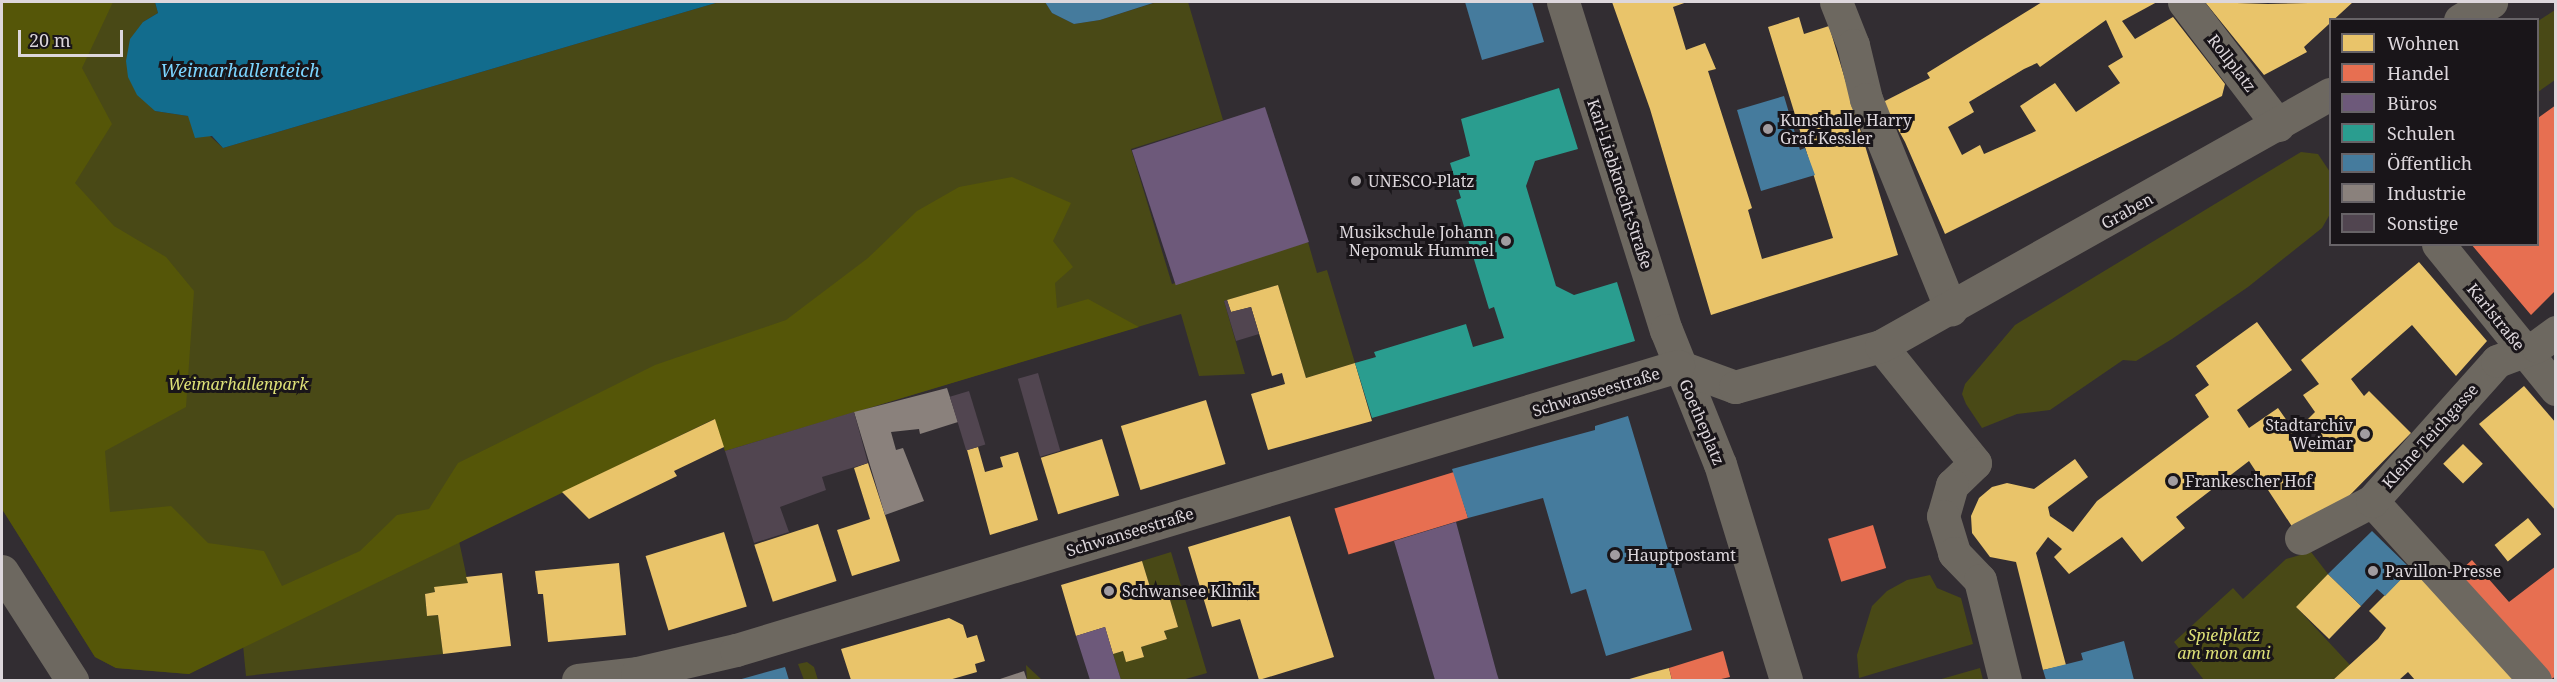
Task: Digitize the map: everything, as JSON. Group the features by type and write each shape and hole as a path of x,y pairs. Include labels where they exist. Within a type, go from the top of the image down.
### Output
{"street":[{"name":"Karl-Liebknecht-Straße","path":"1563,2 1678,366"},
{"path":"1836,2 1853,45 1866,99 1928,260 1951,309"},
{"name":"Rollplatz","path":"2184,2 2278,125"},
{"path":"2463,18 2491,2"},
{"name":"Graben","path":"1922,326 2278,125 2328,101"},
{"name":"Karlstraße","path":"2440,246 2556,389"},
{"name":"Goetheplatz","path":"1678,366 1735,387 1881,346 1922,326"},
{"name":"Kleine Teichgasse","path":"2301,538 2372,501 2497,361 2548,340 2556,332"},
{"path":"1881,346 1975,463 1952,485 1943,516 1954,553 1980,579 2005,681"},
{"name":"Goetheplatz","path":"1678,366 1720,464 1786,681"},
{"name":"Schwanseestraße","path":"578,681 667,667 736,650 1678,366"},
{"path":"2372,501 2535,681"},
{"path":"2,571 72,681"}],"green space":[{"name":"Weimarhallenpark","path":"2,2 155,2 158,13 143,22 155,111 188,116 223,148 719,2 1045,2 1052,13 1074,24 1100,20 1157,2 1188,2 1223,120 1131,149 1172,284 1308,242 1317,273 1327,270 1355,363 1306,378 1278,285 1224,301 1245,374 1199,376 1181,314 725,451 714,419 459,541 468,583 434,588 435,592 425,594 427,616 438,615 443,654 246,676 243,645 189,674 116,668 95,657 2,509"},
{"path":"2555,10 2555,80 2539,91 2539,20"},
{"path":"2301,152 2318,154 2329,170 2329,216 2322,228 2248,287 2172,339 2136,361 2123,360 2050,410 2017,414 1982,428 1962,394 1965,384 2015,325"},
{"path":"1171,552 1207,673 1182,680 1121,680 1113,654 1123,651 1144,656 1141,647 1167,639 1164,631 1178,627 1168,593 1153,597 1142,561"},
{"name":"Spielplatz am mon ami","path":"2311,552 2328,574 2298,609 2350,665 2333,680 2204,680 2174,642 2233,588 2243,599 2286,559"},
{"path":"1930,575 1937,588 1961,598 1973,644 1859,678 1857,655 1872,606 1887,591 1907,580"},
{"path":"807,662 814,667 818,680 804,680 798,664"},
{"path":"1026,665 1042,680 1027,680"},
{"path":"1980,668 1983,680 1938,680"}],"shaded area":[{"path":"2,2 113,2 82,68 112,124 75,183 114,226 166,257 194,291 186,407 105,451 110,512 171,506 208,543 264,551 282,586 360,551 397,515 429,509 458,463 655,365 786,320 868,258 917,211 959,187 1012,177 1071,203 1053,241 1073,267 1055,283 1057,308 1088,299 1139,327 725,451 714,419 189,674 116,668 95,657 2,509"}],"water":[{"name":"Weimarhallenteich","path":"155,2 719,2 223,148 212,136 195,138 188,116 155,111 137,95 128,77 126,61 130,39 143,22 158,13"}],"building: Wohnen":[{"path":"1612,2 1687,2 1673,7 1686,50 1705,43 1716,69 1708,71 1752,208 1748,210 1762,259 1833,238 1768,27 1799,17 1804,34 1829,26 1898,255 1711,315 1650,109"},
{"path":"2042,2 2157,2 2122,21 2135,39 2173,17 2225,84 2222,96 1945,234 1905,142 1883,102 1930,78 1927,73","holes":["2106,20 2123,57 2108,66 2120,83 2076,112 2055,83 2020,106 2036,131 1984,154 1980,145 1962,155 1948,127 1974,112 1969,102 2024,69 2037,63 2040,67"]},
{"path":"2205,2 2268,4 2353,2 2336,18 2329,18 2329,24 2304,47 2307,52 2264,75"},
{"path":"2419,262 2487,341 2456,376 2412,325 2351,379 2364,396 2369,391 2411,433 2347,498 2293,528 2249,461 2176,517 2185,528 2142,562 2122,537 2069,574 2054,557 2062,549 2048,537 2036,553 2066,665 2043,670 2016,562 1990,557 1972,533 1971,516 1979,498 1992,487 2007,483 2034,489 2075,459 2088,477 2048,507 2050,516 2073,532 2097,501 2209,417 2195,395 2209,385 2196,366 2257,322 2292,370 2237,410 2249,428 2278,408 2306,448 2321,436 2307,420 2315,412 2303,395 2319,384 2301,360"},
{"path":"1278,285 1306,378 1355,363 1372,421 1268,450 1251,394 1285,384 1282,373 1272,376 1251,307 1231,312 1227,300"},
{"path":"2524,386 2556,423 2556,511 2479,424"},
{"path":"1206,400 1226,464 1140,490 1121,426"},
{"path":"715,419 724,447 674,471 677,476 589,519 562,492"},
{"path":"1102,439 1119,495 1058,514 1041,458"},
{"path":"2463,444 2483,464 2463,484 2443,464"},
{"path":"978,447 985,472 1003,467 1000,457 1018,452 1038,520 990,535 967,450"},
{"path":"868,463 900,561 852,576 837,530 870,519 854,468"},
{"path":"1290,516 1334,657 1259,680 1240,619 1212,627 1188,547"},
{"path":"2528,518 2541,534 2508,561 2495,545"},
{"path":"818,524 837,581 773,602 754,545"},
{"path":"724,532 747,607 668,631 646,556"},
{"path":"1142,561 1153,597 1168,593 1178,627 1164,631 1167,639 1141,647 1144,657 1126,662 1123,651 1113,654 1105,627 1076,636 1061,585"},
{"path":"619,563 626,635 548,642 543,594 538,594 535,571"},
{"path":"2411,569 2515,680 2415,680 2408,672 2399,680 2333,680 2378,639 2386,628 2369,611"},
{"path":"502,573 511,646 443,654 438,615 427,616 425,594 435,592 434,587 468,583 466,577"},
{"path":"2328,574 2361,606 2329,639 2296,607"},
{"path":"949,618 963,625 967,638 977,635 985,661 975,664 977,672 949,680 851,680 841,649"},
{"path":"1669,668 1672,680 1626,680 1650,673"}],"building: Handel":[{"path":"2556,105 2556,290 2531,315 2473,246 2539,246 2539,117"},
{"path":"1454,472 1468,518 1348,554 1334,509"},
{"path":"1873,525 1886,568 1841,582 1828,539"},
{"path":"2472,560 2509,602 2556,566 2556,676 2550,680 2452,578"},
{"path":"1723,651 1730,677 1717,680 1672,680 1669,668"}],"building: Büros":[{"path":"1265,107 1309,242 1176,285 1132,150"},
{"path":"1456,522 1499,680 1435,680 1394,541"},
{"path":"1105,627 1121,680 1090,680 1076,636"}],"building: Schulen":[{"name":"Musikschule Johann Nepomuk Hummel","path":"1559,88 1578,149 1535,161 1526,186 1556,286 1574,295 1617,282 1635,341 1372,418 1355,363 1376,357 1374,352 1466,324 1473,347 1504,338 1494,307 1489,309 1456,200 1461,198 1450,163 1470,156 1461,119"}],"building: Öffentlich":[{"path":"1045,2 1156,2 1100,20 1074,24 1052,13"},
{"path":"1465,2 1532,2 1544,42 1482,60"},
{"name":"Kunsthalle Harry Graf Kessler","path":"1784,96 1800,150 1805,148 1815,175 1761,191 1737,110"},
{"name":"Hauptpostamt","path":"1628,416 1692,630 1606,656 1586,589 1571,594 1543,498 1468,518 1452,469 1595,430 1595,426"},
{"path":"2372,531 2411,569 2385,596 2377,589 2361,606 2328,574"},
{"path":"2124,641 2134,680 2046,680 2043,670 2083,660 2081,653"},
{"path":"785,667 789,680 738,680"}],"building: Industrie":[{"path":"947,388 958,422 920,434 919,429 891,432 896,450 903,448 924,501 885,515 854,412"},
{"path":"1024,671 1027,680 997,680"}],"building: Sonstige":[{"path":"1227,300 1231,312 1251,307 1259,334 1236,341 1224,301"},
{"path":"1038,373 1060,451 1040,457 1018,379"},
{"path":"969,391 985,445 966,450 950,397"},
{"path":"854,412 868,463 822,477 826,490 780,507 789,532 754,543 725,451"}],"place":[{"name":"Kunsthalle Harry Graf Kessler","path":"1768,129"},
{"name":"UNESCO-Platz","path":"1356,181"},
{"name":"Musikschule Johann Nepomuk Hummel","path":"1506,241"},
{"name":"Stadtarchiv Weimar","path":"2365,434"},
{"name":"Frankescher Hof","path":"2173,481"},
{"name":"Hauptpostamt","path":"1615,555"},
{"name":"Pavillon-Presse","path":"2373,571"},
{"name":"Schwansee Klinik","path":"1109,591"}]}
